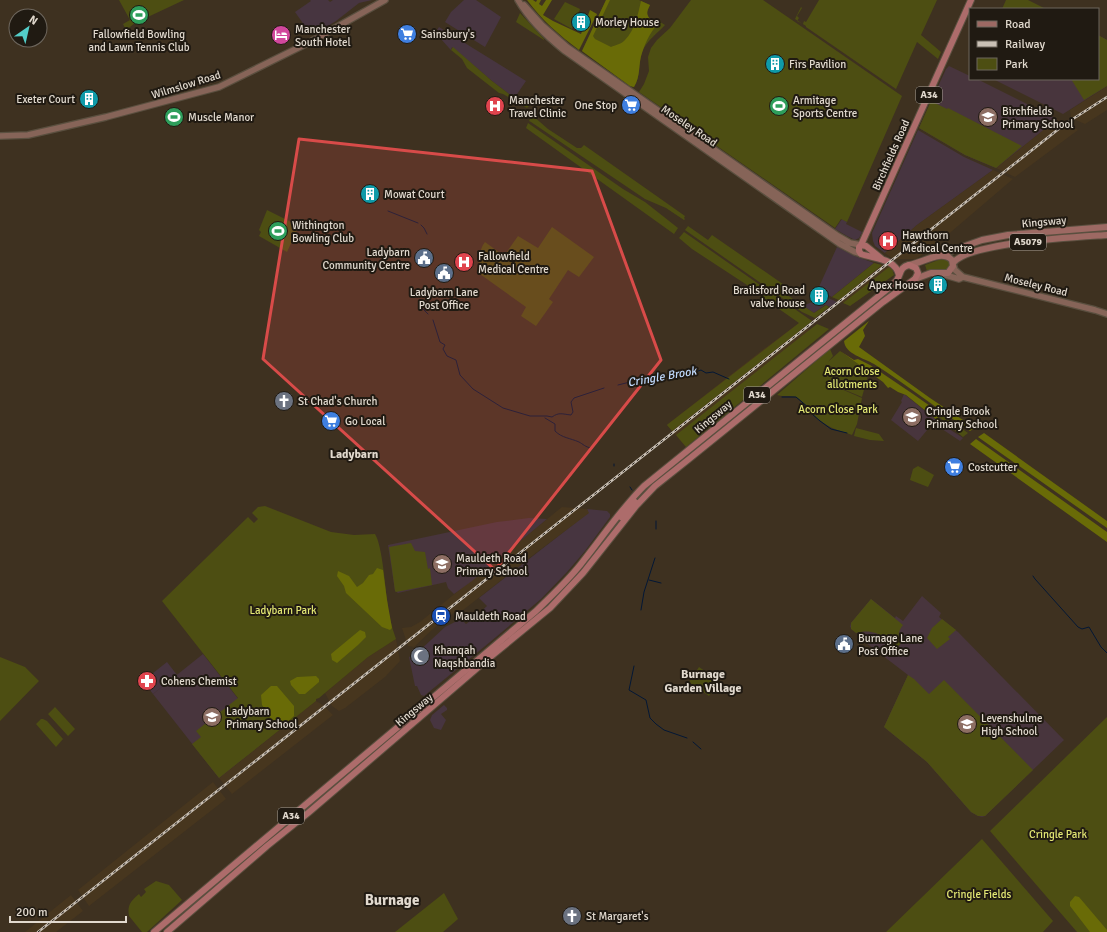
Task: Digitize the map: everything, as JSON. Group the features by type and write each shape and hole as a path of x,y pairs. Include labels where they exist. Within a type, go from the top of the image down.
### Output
{"highway":[{"name":"Birchfields Road","path":"864,246 868,230 971,0"},
{"path":"861,254 867,252 864,246"},
{"name":"Moseley Road","path":"864,246 895,266 899,275"},
{"name":"Moseley Road","path":"861,254 909,265"},
{"path":"909,265 917,270 918,275 915,279"},
{"name":"A34","path":"899,275 902,269 909,265"},
{"path":"899,275 904,281 909,282"},
{"name":"Kingsway","path":"154,932 417,709 536,611 568,580 622,508 644,486 890,288 899,275"},
{"name":"A34","path":"909,282 915,279"},
{"name":"Kingsway","path":"602,536 643,494 655,486 909,282"},
{"name":"Kingsway","path":"169,931 267,846 550,608 583,574 636,506 655,486"},
{"path":"166,923 169,931"}],"main road":[{"name":"Wilmslow Road","path":"0,136 28,135 114,115 219,87 312,41 385,0"},
{"name":"Moseley Road","path":"519,0 567,47 840,237 850,243 864,246"},
{"name":"Moseley Road","path":"519,0 536,25 565,51 840,244 861,254"},
{"name":"Kingsway","path":"909,265 919,263 982,240 1008,235 1107,227"},
{"name":"Kingsway","path":"915,279 931,273 939,274 950,272 958,257 983,249 1011,244 1107,236"},
{"path":"938,256 948,257 952,260 955,270 964,278"},
{"name":"Moseley Road","path":"939,274 959,279 964,278 1105,314"}],"highlighted area":[{"path":"299,139 592,171 661,360 495,570 263,359"}],"shaded area":[{"path":"310,0 328,0 330,2 333,0 372,0 359,3 336,21 314,34 308,28 307,29 295,12 311,1"},
{"path":"464,0 476,0 501,17 485,47 445,22 451,12"},
{"path":"527,0 533,0 536,2 537,0 541,0 539,4 542,6 546,0 552,0 543,15 581,34 590,10 597,14 579,50 551,27"},
{"path":"606,0 610,0 593,36 595,39 611,47 624,41 631,32 636,22 641,1 650,5 647,14 652,21 661,21 657,24 645,44 641,57 638,79 634,87 630,86 582,51"},
{"path":"439,27 526,81 515,97 492,81 452,47 451,50 441,39 437,30"},
{"path":"1099,36 1107,40 1107,86 1063,114 995,80 1099,80"},
{"name":"Birchfields Primary School","path":"949,66 969,76 969,80 979,80 1057,119 996,168 965,155 919,128 946,69"},
{"path":"1107,86 1107,110 1085,124 1071,118 1070,110"},
{"path":"1057,119 1078,130 1015,177 996,168"},
{"path":"918,130 964,157 993,170 917,225 885,253 875,246 872,233"},
{"path":"993,170 1013,179 938,243 916,259 892,258 885,253 917,225"},
{"path":"842,219 847,222 846,224 862,232 859,238 855,240 835,229"},
{"path":"837,247 874,263 832,297 818,289"},
{"path":"874,263 891,268 894,275 850,306 832,297"},
{"path":"826,297 837,302 831,307 825,305 814,313 803,306 812,302 816,303"},
{"path":"869,321 863,330 865,336 859,347 975,428 970,431 886,372 848,349 844,341"},
{"path":"799,323 819,336 686,447 667,425"},
{"path":"840,351 854,360 858,359 870,365 930,406 943,425 906,395 890,387 888,388 883,382"},
{"name":"Cringle Brook Primary School","path":"904,394 943,425 963,438 960,441 933,423 918,441 891,420 902,402 901,401"},
{"path":"984,433 1107,521 1107,528 978,437"},
{"path":"976,439 1107,532 1107,542 970,444"},
{"path":"562,507 587,509 589,513 458,614 456,611 434,628 414,647 408,646 402,628 411,627 420,622"},
{"path":"587,509 607,511 610,514 610,517 585,551 567,572 541,599 490,642 424,696 421,695 417,686 415,686 409,657 418,652 445,627 461,619 466,624 474,618 487,606 479,598 588,513"},
{"name":"Mauldeth Road Primary School","path":"529,518 547,519 454,594 448,588 446,582 398,593 395,591 388,545 497,522"},
{"path":"377,568 383,570 392,628 390,630 382,627 346,593 344,586 337,576 338,571 349,576 357,587 363,583 369,575 373,574"},
{"name":"Levenshulme High School","path":"922,596 941,613 939,617 958,632 1064,740 985,816 982,817 971,812 927,762 884,727 908,675 861,639 859,635 850,627 851,623 871,599 895,618 896,616 903,621"},
{"path":"360,630 365,632 366,637 337,663 332,660 331,654"},
{"path":"396,639 400,661 385,677 345,708 339,711 332,706 325,693 368,657"},
{"name":"Ladybarn Primary School","path":"203,654 269,738 219,778 153,694"},
{"path":"167,662 177,675 153,694 143,681"},
{"path":"316,676 319,679 319,682 305,694 299,694 291,685 290,681 297,677"},
{"path":"271,686 277,686 294,706 294,716 281,728 276,726 262,705 261,695"},
{"path":"316,701 323,705 333,715 232,794 219,778"},
{"path":"444,705 447,710 441,714 446,720 441,730 434,728 430,720 432,715"},
{"path":"213,782 226,799 89,906 78,890"},
{"path":"71,895 83,911 56,932 25,932"},
{"path":"1075,896 1079,897 1107,930 1107,932 1090,932 1070,906 1070,902"}],"green space":[{"name":"Fallowfield Bowling and Lawn Tennis Club","path":"119,0 184,0 135,23 126,30 123,24 130,20"},
{"path":"606,0 639,0 650,5 647,14 652,21 657,20 665,25 649,41 642,52 638,78 634,87 630,86 582,51"},
{"name":"Armitage Sports Centre","path":"691,0 763,0 902,96 847,222 841,219 835,228 639,92 649,71 648,57 651,48 670,28"},
{"path":"819,0 937,0 921,35 941,52 938,59 917,42 896,89 802,24 804,21 806,22"},
{"path":"1006,0 1028,0 1044,8 1002,8"},
{"path":"565,2 580,9 572,29 554,19"},
{"path":"801,7 802,8 797,16 799,18 797,20 795,19"},
{"path":"520,13 544,39 544,40 516,22"},
{"path":"1099,36 1107,40 1107,86 1084,100 1072,80 1099,80"},
{"path":"453,47 492,81 513,97 514,96 529,106 527,108 499,93 467,68 462,59 451,50"},
{"path":"931,101 947,109 948,108 1022,146 996,168 965,155 919,128"},
{"path":"532,115 548,129 577,148 581,148 584,145 685,216 685,219 684,220 666,208 645,199 529,121"},
{"path":"528,123 623,189 645,202 678,228 674,234 526,128"},
{"name":"Withington Bowling Club","path":"267,210 299,226 287,252 259,236 261,232 259,230"},
{"path":"688,226 708,240 712,235 790,289 787,295 814,313 826,305 829,307 815,318 802,312 685,230"},
{"path":"552,227 594,257 579,277 568,270 549,299 553,302 536,326 521,316 526,307 477,272 481,249 485,242 504,256 518,236 538,248"},
{"path":"684,232 812,321 672,431 667,425 668,424 799,323 747,285 692,249 679,238"},
{"path":"944,258 949,260 951,268 944,271 927,271 925,265"},
{"path":"874,263 882,265 839,300 832,297"},
{"path":"889,267 892,269 894,275 850,306 843,303"},
{"path":"817,324 829,329 686,447 676,435"},
{"name":"Acorn Close Park","path":"830,349 833,356 828,362 840,351 869,372 862,397 833,385 838,372 837,369 825,364 837,372 832,385 862,398 857,424 852,435 836,430 825,424 796,397 777,395"},
{"path":"934,409 968,433 963,437 939,417"},
{"path":"856,428 879,434 884,441 870,440 854,436"},
{"path":"918,466 934,475 928,487 910,480 913,469"},
{"name":"Ladybarn Park","path":"265,506 331,532 354,535 375,534 380,547 389,614 396,639 368,657 316,699 316,701 219,778 192,744 201,737 196,731 238,698 162,601 248,517 254,523 258,519 252,513 258,507"},
{"path":"411,543 415,551 425,552 428,569 430,568 432,585 396,592 389,547"},
{"path":"871,599 903,625 899,634 899,638 902,642 895,650 878,634 867,631 856,633 851,629 851,623"},
{"path":"942,619 956,630 948,637 950,639 937,649 927,638 932,628"},
{"path":"0,657 25,667 39,681 0,721"},
{"path":"699,667 719,681 709,696 689,682"},
{"path":"908,675 929,694 944,680 1033,770 985,816 978,816 971,812 927,762 884,727"},
{"path":"55,707 75,729 68,736 48,714"},
{"name":"Cringle Park","path":"1107,717 1107,932 1077,932 990,831"},
{"path":"41,719 47,721 63,739 56,747 36,724"},
{"name":"Cringle Fields","path":"982,839 1053,921 1043,932 886,932"},
{"path":"156,881 169,885 182,900 147,932 142,932 129,916 129,906 139,894 141,897 146,892 144,889"},
{"path":"444,893 458,919 443,932 395,932"}],"waterway":[{"path":"388,211 418,223"},
{"path":"421,225 427,234"},
{"name":"Cringle Brook","path":"422,308 428,314"},
{"name":"Cringle Brook","path":"433,320 440,342 445,345 443,349 447,356 456,360 460,375 473,389 503,408 530,416 552,417 559,414 571,415 573,412 571,402 574,398 604,388"},
{"name":"Cringle Brook","path":"618,385 634,381 657,380 671,376 685,376 701,370 706,373 713,372 729,379"},
{"name":"Cringle Brook","path":"782,397 796,397 809,408 812,414 831,429 847,433"},
{"path":"545,418 555,424 555,431 563,437 591,448"},
{"path":"656,521 656,529"},
{"path":"641,610 644,592 655,558"},
{"name":"Cringle Brook","path":"1033,576 1078,627 1082,629 1089,627 1101,647 1107,653"},
{"path":"649,580 661,583"},
{"path":"634,666 629,690 646,700 650,718 656,724 664,730 687,738"},
{"path":"693,742 701,749"}],"railway":[{"path":"38,932 1065,124 1107,97"}],"place":[{"name":"Fallowfield Bowling and Lawn Tennis Club","path":"139,15"},
{"name":"Morley House","path":"581,22"},
{"name":"Sainsbury's","path":"407,34"},
{"name":"Manchester South Hotel","path":"281,35"},
{"name":"Firs Pavilion","path":"775,64"},
{"name":"Exeter Court","path":"89,99"},
{"name":"One Stop","path":"631,105"},
{"name":"Manchester Travel Clinic","path":"495,106"},
{"name":"Armitage Sports Centre","path":"779,106"},
{"name":"Muscle Manor","path":"174,117"},
{"name":"Birchfields Primary School","path":"988,117"},
{"name":"Mowat Court","path":"370,194"},
{"name":"Withington Bowling Club","path":"278,231"},
{"name":"Hawthorn Medical Centre","path":"888,241"},
{"name":"Ladybarn Community Centre","path":"424,258"},
{"name":"Fallowfield Medical Centre","path":"464,262"},
{"name":"Ladybarn Lane Post Office","path":"444,273"},
{"name":"Apex House","path":"938,285"},
{"name":"Brailsford Road valve house","path":"819,296"},
{"name":"St Chad's Church","path":"284,401"},
{"name":"Cringle Brook Primary School","path":"912,417"},
{"name":"Go Local","path":"331,421"},
{"name":"Costcutter","path":"954,467"},
{"name":"Mauldeth Road Primary School","path":"442,564"},
{"name":"Mauldeth Road","path":"441,616"},
{"name":"Burnage Lane Post Office","path":"844,644"},
{"name":"Khanqah Naqshbandia","path":"420,656"},
{"name":"Cohens Chemist","path":"147,681"},
{"name":"Ladybarn Primary School","path":"212,717"},
{"name":"Levenshulme High School","path":"967,724"},
{"name":"St Margaret's","path":"572,916"}],"district":[{"name":"Ladybarn","path":"354,454"},
{"name":"Burnage Garden Village","path":"703,681"},
{"name":"Burnage","path":"392,900"}],"park label":[{"name":"Acorn Close allotments","path":"852,377"}]}
